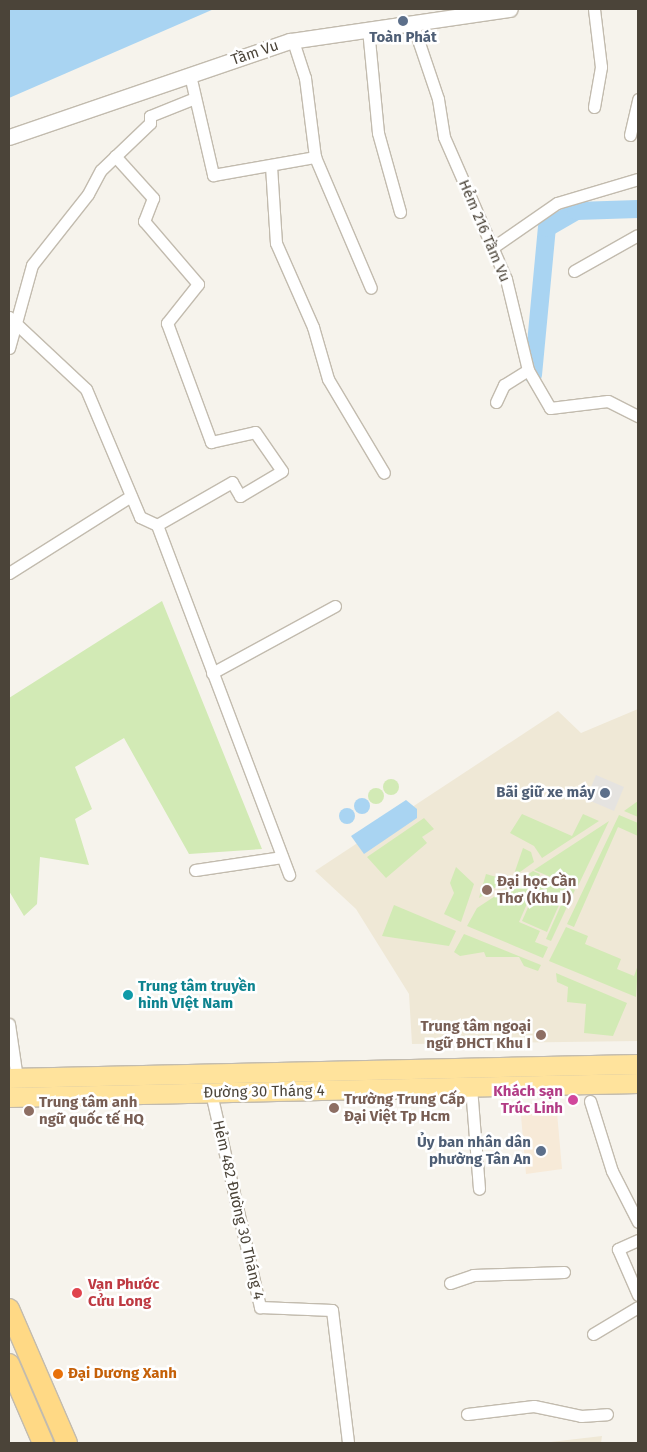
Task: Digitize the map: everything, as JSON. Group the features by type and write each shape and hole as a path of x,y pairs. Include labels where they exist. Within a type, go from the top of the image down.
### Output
{"highway":[{"path":"9,1309 68,1443"},
{"path":"9,1364 43,1443"}],"main road":[{"name":"Đường 30 Tháng 4","path":"9,1098 471,1087 626,1077 638,1064"},
{"name":"Đường 30 Tháng 4","path":"13,1078 207,1074 626,1077"},
{"path":"207,1074 210,1093"}],"street":[{"name":"Tầm Vu","path":"9,137 293,40 510,9"},
{"path":"594,9 601,67 594,107"},
{"name":"Hẻm 216 Tầm Vu","path":"412,22 438,99 444,137 506,279 528,370 550,408 608,401 638,416"},
{"path":"368,29 378,133 400,212"},
{"path":"293,40 305,78 315,157 371,288"},
{"path":"190,75 209,172 213,176 315,157"},
{"path":"9,348 12,320 32,265 115,156 150,123 150,116 195,98"},
{"path":"630,135 638,99"},
{"path":"115,156 153,198 144,221 198,284 167,323 211,442 255,432 282,471 240,496 232,482 157,524"},
{"path":"271,166 276,243 314,327 328,379 384,473"},
{"path":"492,248 557,203 638,179"},
{"path":"574,270 638,235"},
{"path":"12,320 86,389 140,517 157,524 289,875"},
{"path":"496,402 504,385 528,370"},
{"path":"9,573 131,496"},
{"path":"212,673 335,606"},
{"path":"195,870 282,857"},
{"path":"9,1024 13,1078"},
{"path":"471,1087 479,1189"},
{"name":"Hẻm 482 Đường 30 Tháng 4","path":"210,1093 260,1307 332,1310 348,1443"},
{"path":"590,1101 612,1171 638,1222"},
{"path":"638,1240 618,1250 638,1295"},
{"path":"450,1283 473,1275 564,1272"},
{"path":"593,1334 638,1307"},
{"path":"467,1414 534,1406 581,1416 607,1414"}],"shaded area":[{"name":"Đại học Cần Thơ (Khu I)","path":"638,709 638,1041 412,1044 409,994 356,909 315,871 558,711 581,733"},
{"name":"Bãi giữ xe máy","path":"596,775 624,787 614,811 586,799"},
{"path":"556,1101 562,1169 526,1174 520,1104"},
{"path":"602,1436 601,1443 542,1443"}],"green space":[{"path":"162,601 262,849 189,854 124,738 75,767 92,809 75,819 89,865 40,857 37,904 24,916 9,891 9,698"},
{"path":"388,779 394,779 399,784 397,793 388,795 383,790 383,784"},
{"path":"373,788 379,788 384,793 382,802 373,804 368,799 368,793"},
{"path":"638,801 638,817 624,811"},
{"path":"522,814 572,836 583,814 599,821 542,858 534,846 510,833"},
{"path":"619,815 638,823 638,836 618,827 574,927 567,924"},
{"path":"424,818 434,829 422,837 427,843 386,878 367,857"},
{"path":"609,821 577,888 534,870"},
{"path":"523,848 531,852 534,862 513,877"},
{"path":"456,867 474,884 461,922 444,914 454,893 450,883"},
{"path":"533,871 540,874 519,922 540,931 535,942 548,947 543,958 467,926 477,908"},
{"path":"486,874 507,880 479,898"},
{"path":"542,876 567,887 547,932 522,921"},
{"path":"569,887 575,890 551,941 546,939"},
{"path":"394,905 456,931 449,946 382,936"},
{"path":"566,927 588,936 585,944 621,959 617,969 634,976 638,965 636,997 549,961"},
{"path":"464,934 541,965 538,971 524,966 519,957 486,957 484,952 460,956 454,952"},
{"path":"556,973 627,1003 613,1036 584,1033 586,1004 567,1002 568,987 557,982"}],"water":[{"path":"9,9 214,9 9,98"},
{"path":"359,798 365,798 370,803 368,812 359,814 354,809 354,803"},
{"path":"406,800 417,809 417,818 364,854 351,836"},
{"path":"344,808 350,808 355,813 353,822 344,824 339,819 339,813"}],"waterway":[{"path":"533,375 547,228 576,211 638,209"}],"place":[{"name":"Toàn Phát","path":"403,21"},
{"name":"Bãi giữ xe máy","path":"605,793"},
{"name":"Đại học Cần Thơ (Khu I)","path":"487,890"},
{"name":"Trung tâm truyền hình VIệt Nam","path":"128,995"},
{"name":"Trung tâm ngoại ngữ ĐHCT Khu I","path":"541,1035"},
{"name":"Khách sạn Trúc Linh","path":"573,1100"},
{"name":"Trường Trung Cấp Đại Việt Tp Hcm","path":"334,1108"},
{"name":"Trung tâm anh ngữ quốc tế HQ","path":"29,1111"},
{"name":"Ủy ban nhân dân phường Tân An","path":"541,1151"},
{"name":"Vạn Phước Cửu Long","path":"77,1293"},
{"name":"Đại Dương Xanh","path":"58,1374"}]}
